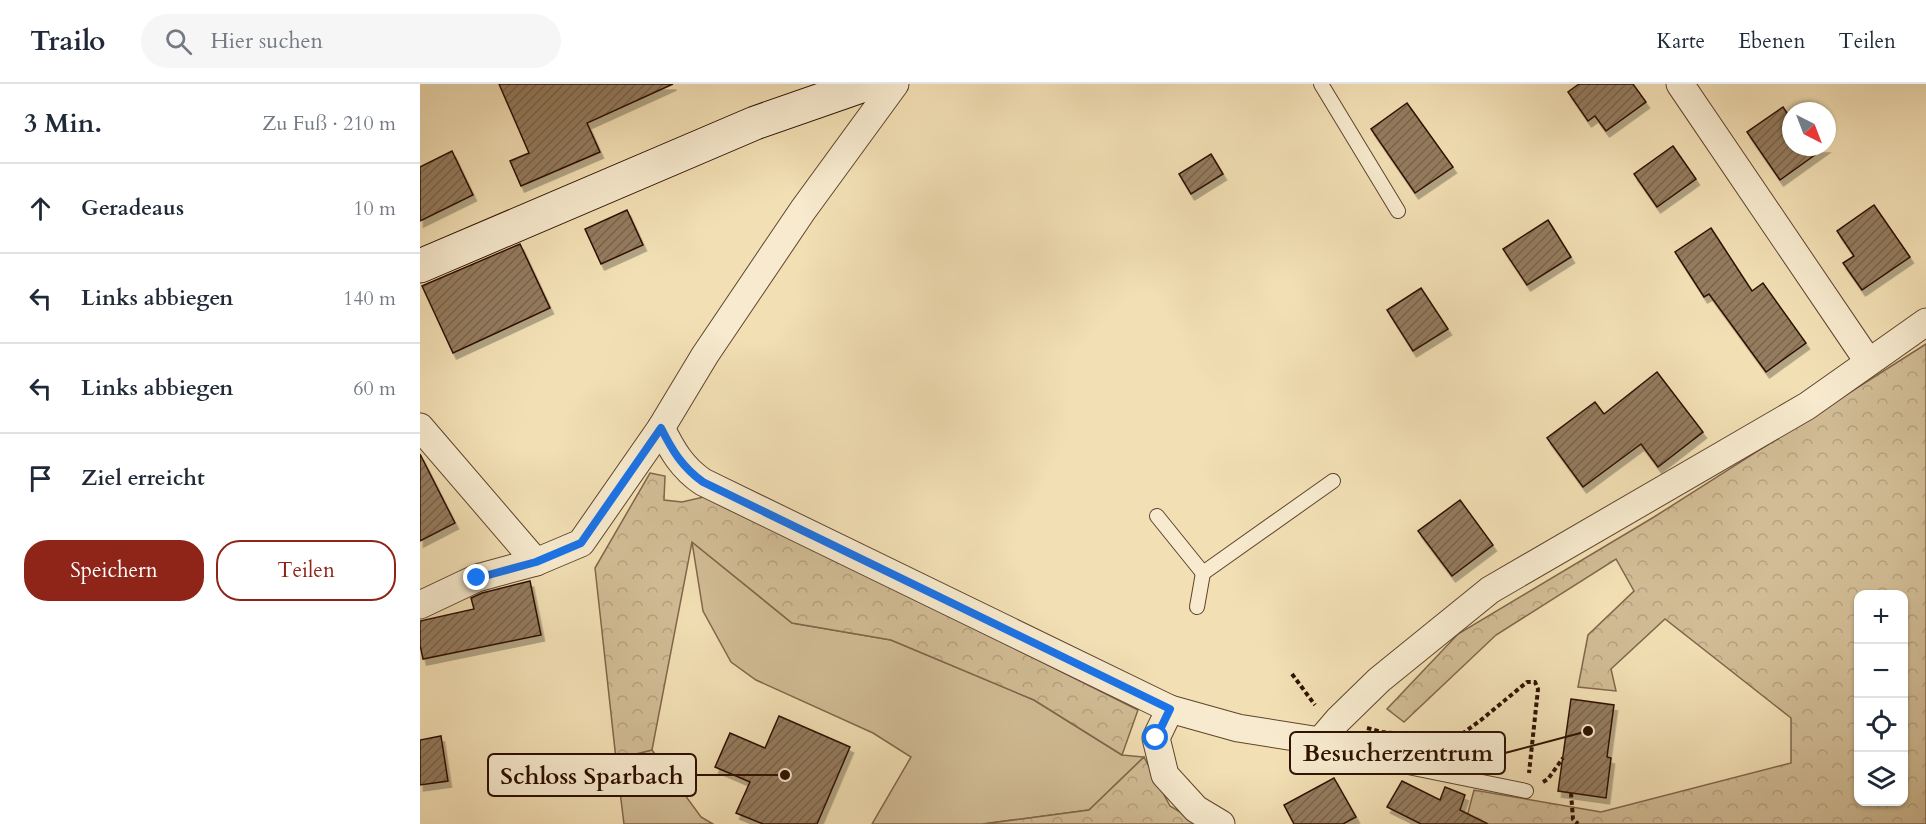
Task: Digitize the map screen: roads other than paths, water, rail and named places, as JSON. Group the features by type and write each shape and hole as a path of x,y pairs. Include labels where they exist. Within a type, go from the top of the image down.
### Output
{"street":[{"path":"421,264 755,123 867,84"},
{"path":"420,605 477,578 536,562 581,543 661,428 705,355 796,219 895,84"},
{"path":"1680,84 1868,361"},
{"path":"661,428 675,456 690,473 703,482 1170,709 1238,728 1320,741 1379,680 1490,590 1807,406 1926,322"},
{"path":"420,427 536,562"},
{"path":"1170,709 1156,738 1165,774 1196,809 1221,824"}],"lane":[{"path":"1321,84 1398,211"},
{"path":"1197,607 1203,573 1333,481"},
{"path":"1157,516 1203,573"},
{"path":"1320,741 1403,766 1527,785"}],"place":[{"name":"Besucherzentrum","path":"1588,731"},
{"name":"Schloss Sparbach","path":"785,775"}]}
